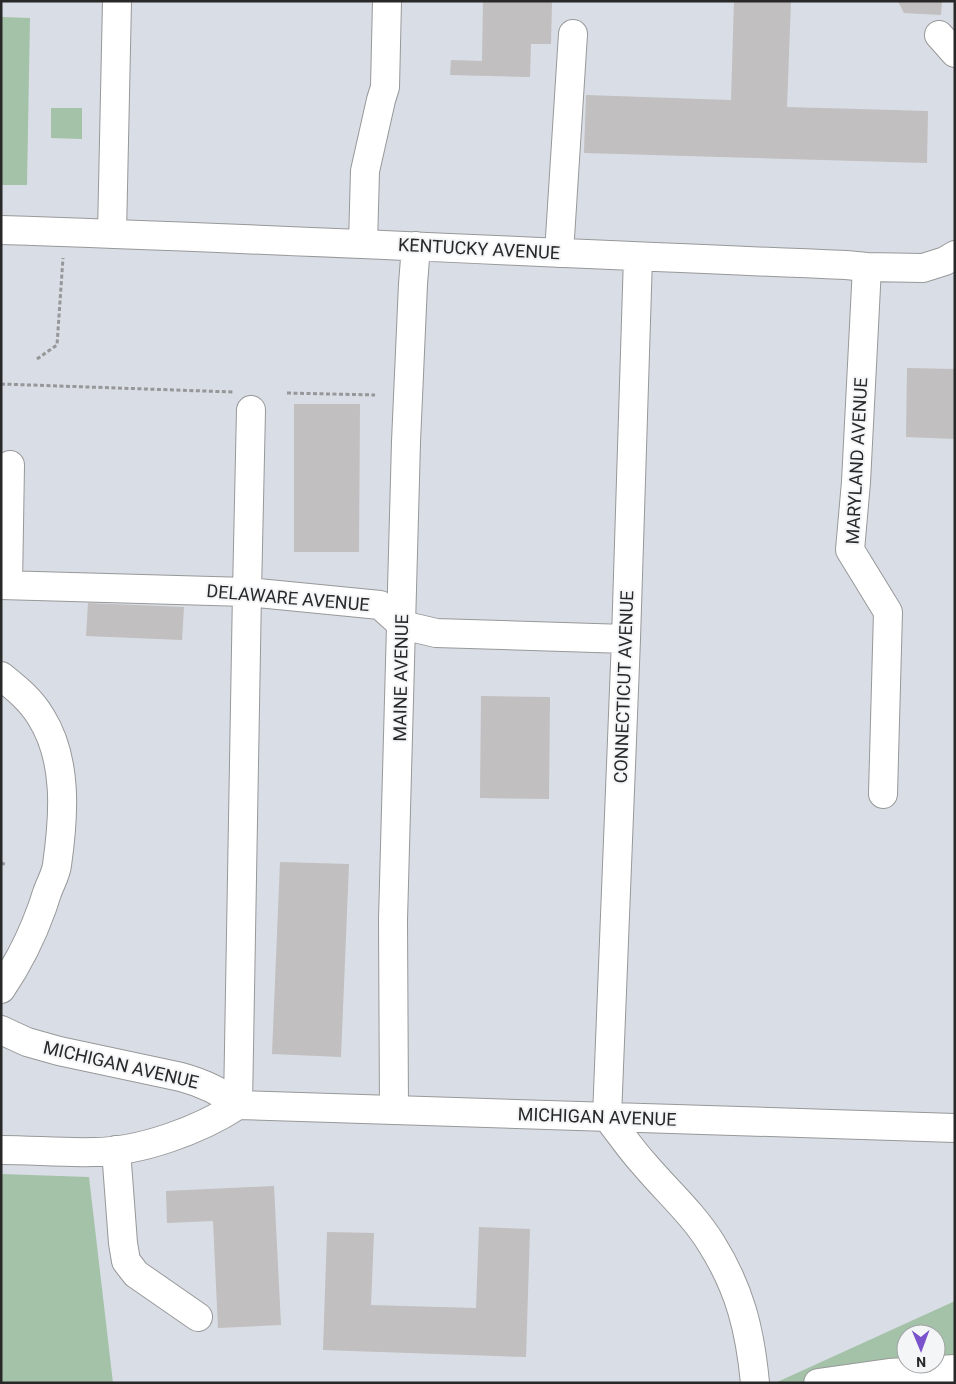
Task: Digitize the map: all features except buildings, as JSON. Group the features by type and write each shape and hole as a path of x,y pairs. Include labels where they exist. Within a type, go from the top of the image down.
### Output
{"street":[{"path":"112,234 117,1"},
{"path":"363,244 365,171 385,87 387,1"},
{"path":"559,253 573,34"},
{"name":"KENTUCKY AVENUE","path":"1,230 416,246 867,267 924,268 945,261 955,255"},
{"name":"MAINE AVENUE","path":"394,1110 394,920 406,442 416,246"},
{"name":"CONNECTICUT AVENUE","path":"607,1117 626,639 638,257"},
{"name":"MARYLAND AVENUE","path":"867,267 856,482 850,550 888,612 883,794"},
{"path":"1,1150 95,1152 116,1150 156,1142 206,1124 223,1116 238,1105 247,592 244,401"},
{"path":"5,585 10,465"},
{"name":"DELAWARE AVENUE","path":"5,585 247,592 380,605 402,625 436,633 626,639"},
{"path":"1,676 22,693 41,716 51,735 59,764 62,795 61,837 57,866 31,936 1,989"},
{"name":"MICHIGAN AVENUE","path":"1,1030 27,1042 59,1051 197,1081 227,1096 238,1105 955,1128"},
{"path":"607,1117 643,1164 697,1222 711,1242 734,1286 747,1327 755,1383"},
{"path":"116,1150 126,1261 136,1274 198,1317"},
{"path":"818,1383 889,1373 955,1369"}],"path":[{"path":"36,359 57,345 62,271"},
{"path":"1,384 244,401"},
{"path":"287,393 375,395"},
{"path":"1,863 7,865"}],"shaded area":[{"path":"1,1 955,1 955,1383 1,1383"}],"green space":[{"path":"1,17 30,18 27,185 1,185"},
{"path":"51,108 82,108 82,139 51,138"},
{"path":"1,1174 89,1177 113,1383 1,1383"},
{"path":"955,1301 955,1383 775,1383 896,1328 896,1374 946,1374 946,1324 905,1324"}]}
